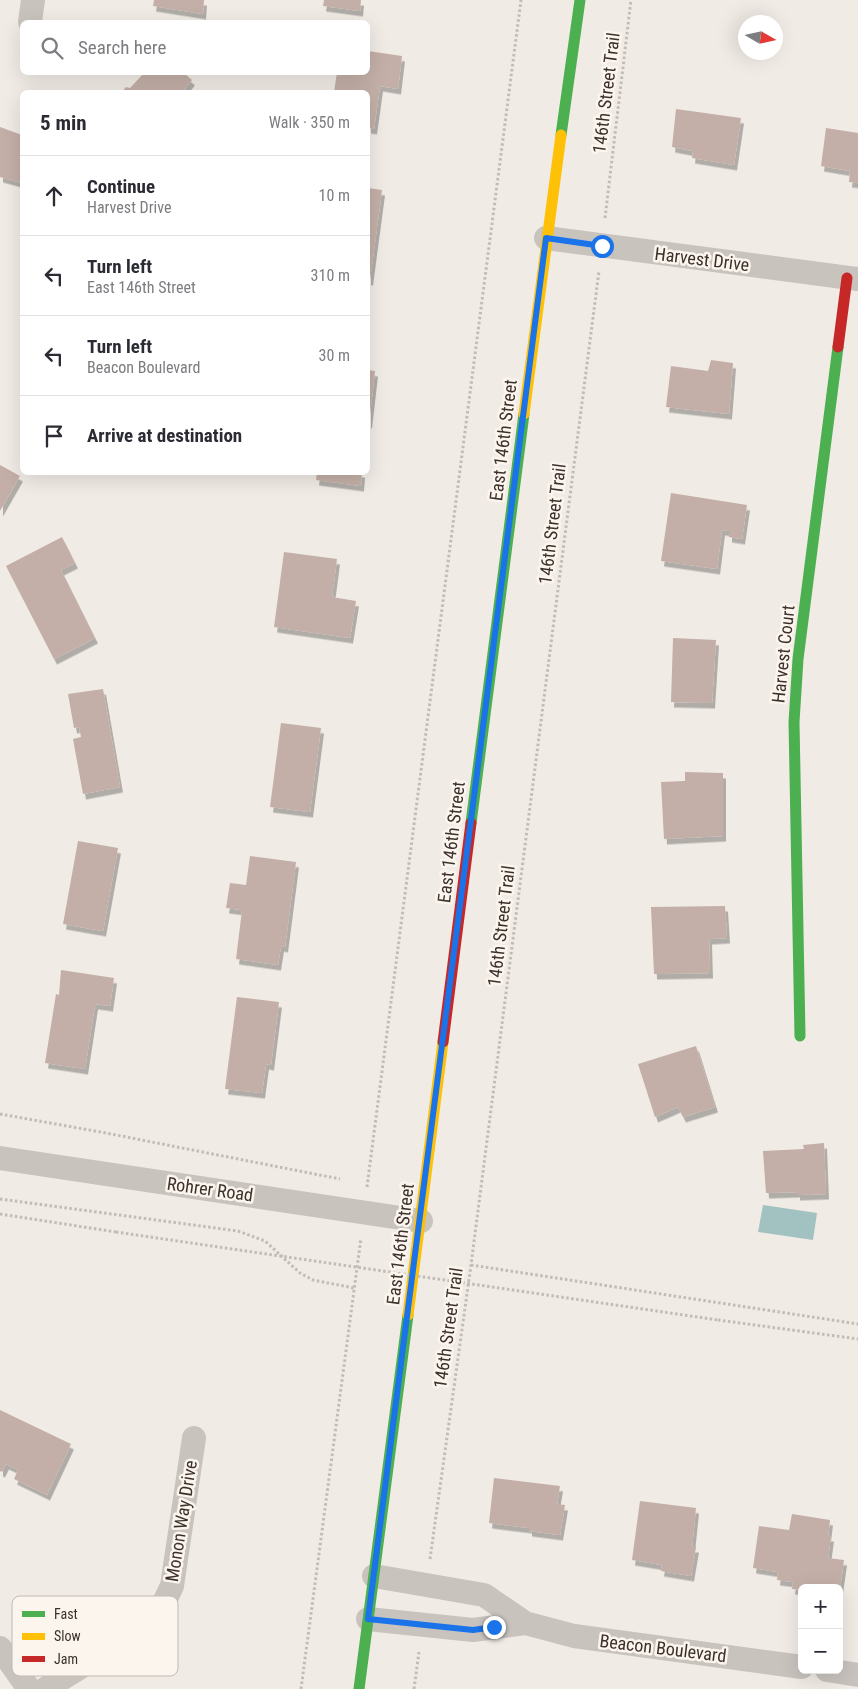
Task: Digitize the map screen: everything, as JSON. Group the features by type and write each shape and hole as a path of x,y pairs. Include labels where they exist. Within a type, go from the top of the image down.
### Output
{"main road":[{"name":"East 146th Street","path":"358,1689 421,1220 546,238 580,0"},
{"name":"Harvest Court","path":"800,1036 794,722 798,659 852,278"}],"street":[{"path":"30,20 33,0"},
{"name":"Harvest Drive","path":"546,238 852,278"},
{"name":"Rohrer Road","path":"0,1158 421,1220"},
{"name":"Monon Way Drive","path":"167,1596 172,1586 194,1438"},
{"name":"Beacon Boulevard","path":"374,1576 484,1595 525,1623 552,1631 598,1640 798,1666"},
{"name":"Beacon Boulevard","path":"368,1619 473,1630 525,1623"},
{"path":"0,1648 12,1665"},
{"path":"843,1672 858,1674"},
{"path":"20,1676 29,1689"},
{"name":"Monon Way Drive","path":"45,1689 66,1676"}],"path":[{"path":"358,1182 367,1184 521,0"},
{"name":"146th Street Trail","path":"608,190 631,0"},
{"name":"146th Street Trail","path":"431,1556 471,1265 596,300"},
{"path":"0,1114 348,1180"},
{"path":"0,1199 238,1231 265,1241 300,1273 313,1280 354,1288"},
{"path":"0,1214 858,1339"},
{"path":"301,1689 360,1243"},
{"path":"471,1265 858,1324"},
{"path":"414,1689 418,1660"}],"water":[{"path":"763,1205 817,1213 813,1240 758,1232"}],"building":[{"path":"154,0 204,0 203,14 153,6"},
{"path":"324,0 361,0 360,11 323,6"},
{"path":"370,51 402,56 398,89 380,86 374,129 370,128 370,90 334,90 337,75 370,75"},
{"path":"142,75 186,75 192,80 184,90 124,90 126,87 130,88"},
{"path":"676,109 741,118 734,165 692,158 693,151 672,147"},
{"path":"0,127 20,134 20,182 0,177"},
{"path":"826,128 858,133 858,183 849,182 850,171 821,166"},
{"path":"370,188 382,190 370,280"},
{"path":"711,360 733,363 729,414 666,407 671,366 708,371"},
{"path":"370,370 375,371 370,414"},
{"path":"0,465 20,476 0,511"},
{"path":"317,475 362,475 361,486 316,480"},
{"path":"671,493 747,505 742,539 729,537 729,531 722,530 717,569 661,561"},
{"path":"62,537 75,563 61,570 95,638 54,659 6,566"},
{"path":"284,552 337,559 332,597 356,601 350,638 274,627"},
{"path":"673,638 716,640 712,703 671,702"},
{"path":"103,689 120,787 83,794 73,739 81,737 79,727 74,728 68,694"},
{"path":"281,723 321,728 310,812 270,807"},
{"path":"685,772 723,773 723,836 664,839 661,782 685,781"},
{"path":"78,841 118,848 103,931 63,924"},
{"path":"250,856 296,862 285,947 281,946 278,965 236,959 242,910 226,908 230,883 246,885"},
{"path":"725,906 727,938 709,939 710,973 654,974 651,907"},
{"path":"61,970 114,978 110,1006 95,1004 85,1069 45,1063 56,994 59,995"},
{"path":"237,997 279,1002 271,1065 266,1064 262,1093 225,1089"},
{"path":"696,1046 715,1107 683,1117 678,1107 655,1117 638,1064"},
{"path":"824,1143 826,1194 797,1195 797,1192 766,1193 763,1151 804,1149 803,1145"},
{"path":"0,1410 71,1444 47,1495 14,1479 18,1470 6,1464 2,1472 0,1471"},
{"path":"494,1478 560,1486 557,1504 565,1505 560,1535 529,1531 529,1528 489,1523"},
{"path":"640,1501 696,1508 692,1547 696,1547 691,1576 661,1571 662,1565 632,1560"},
{"path":"792,1514 830,1520 828,1536 831,1536 828,1558 844,1560 841,1584 798,1584 798,1590 792,1589 793,1582 777,1580 778,1572 753,1568 759,1526 789,1530"}],"traffic: fast":[{"path":"561,135 580,0"},
{"path":"800,1036 794,722 798,659 838,347"},
{"path":"471,823 524,414"},
{"path":"359,1689 408,1315"}],"traffic: slow":[{"path":"524,414 561,135"},
{"path":"408,1315 443,1042"}],"traffic: jam":[{"path":"838,347 847,278"},
{"path":"443,1042 471,823"}],"route":[{"path":"494,1627 473,1630 368,1619 421,1220 546,238 602,246"}]}
